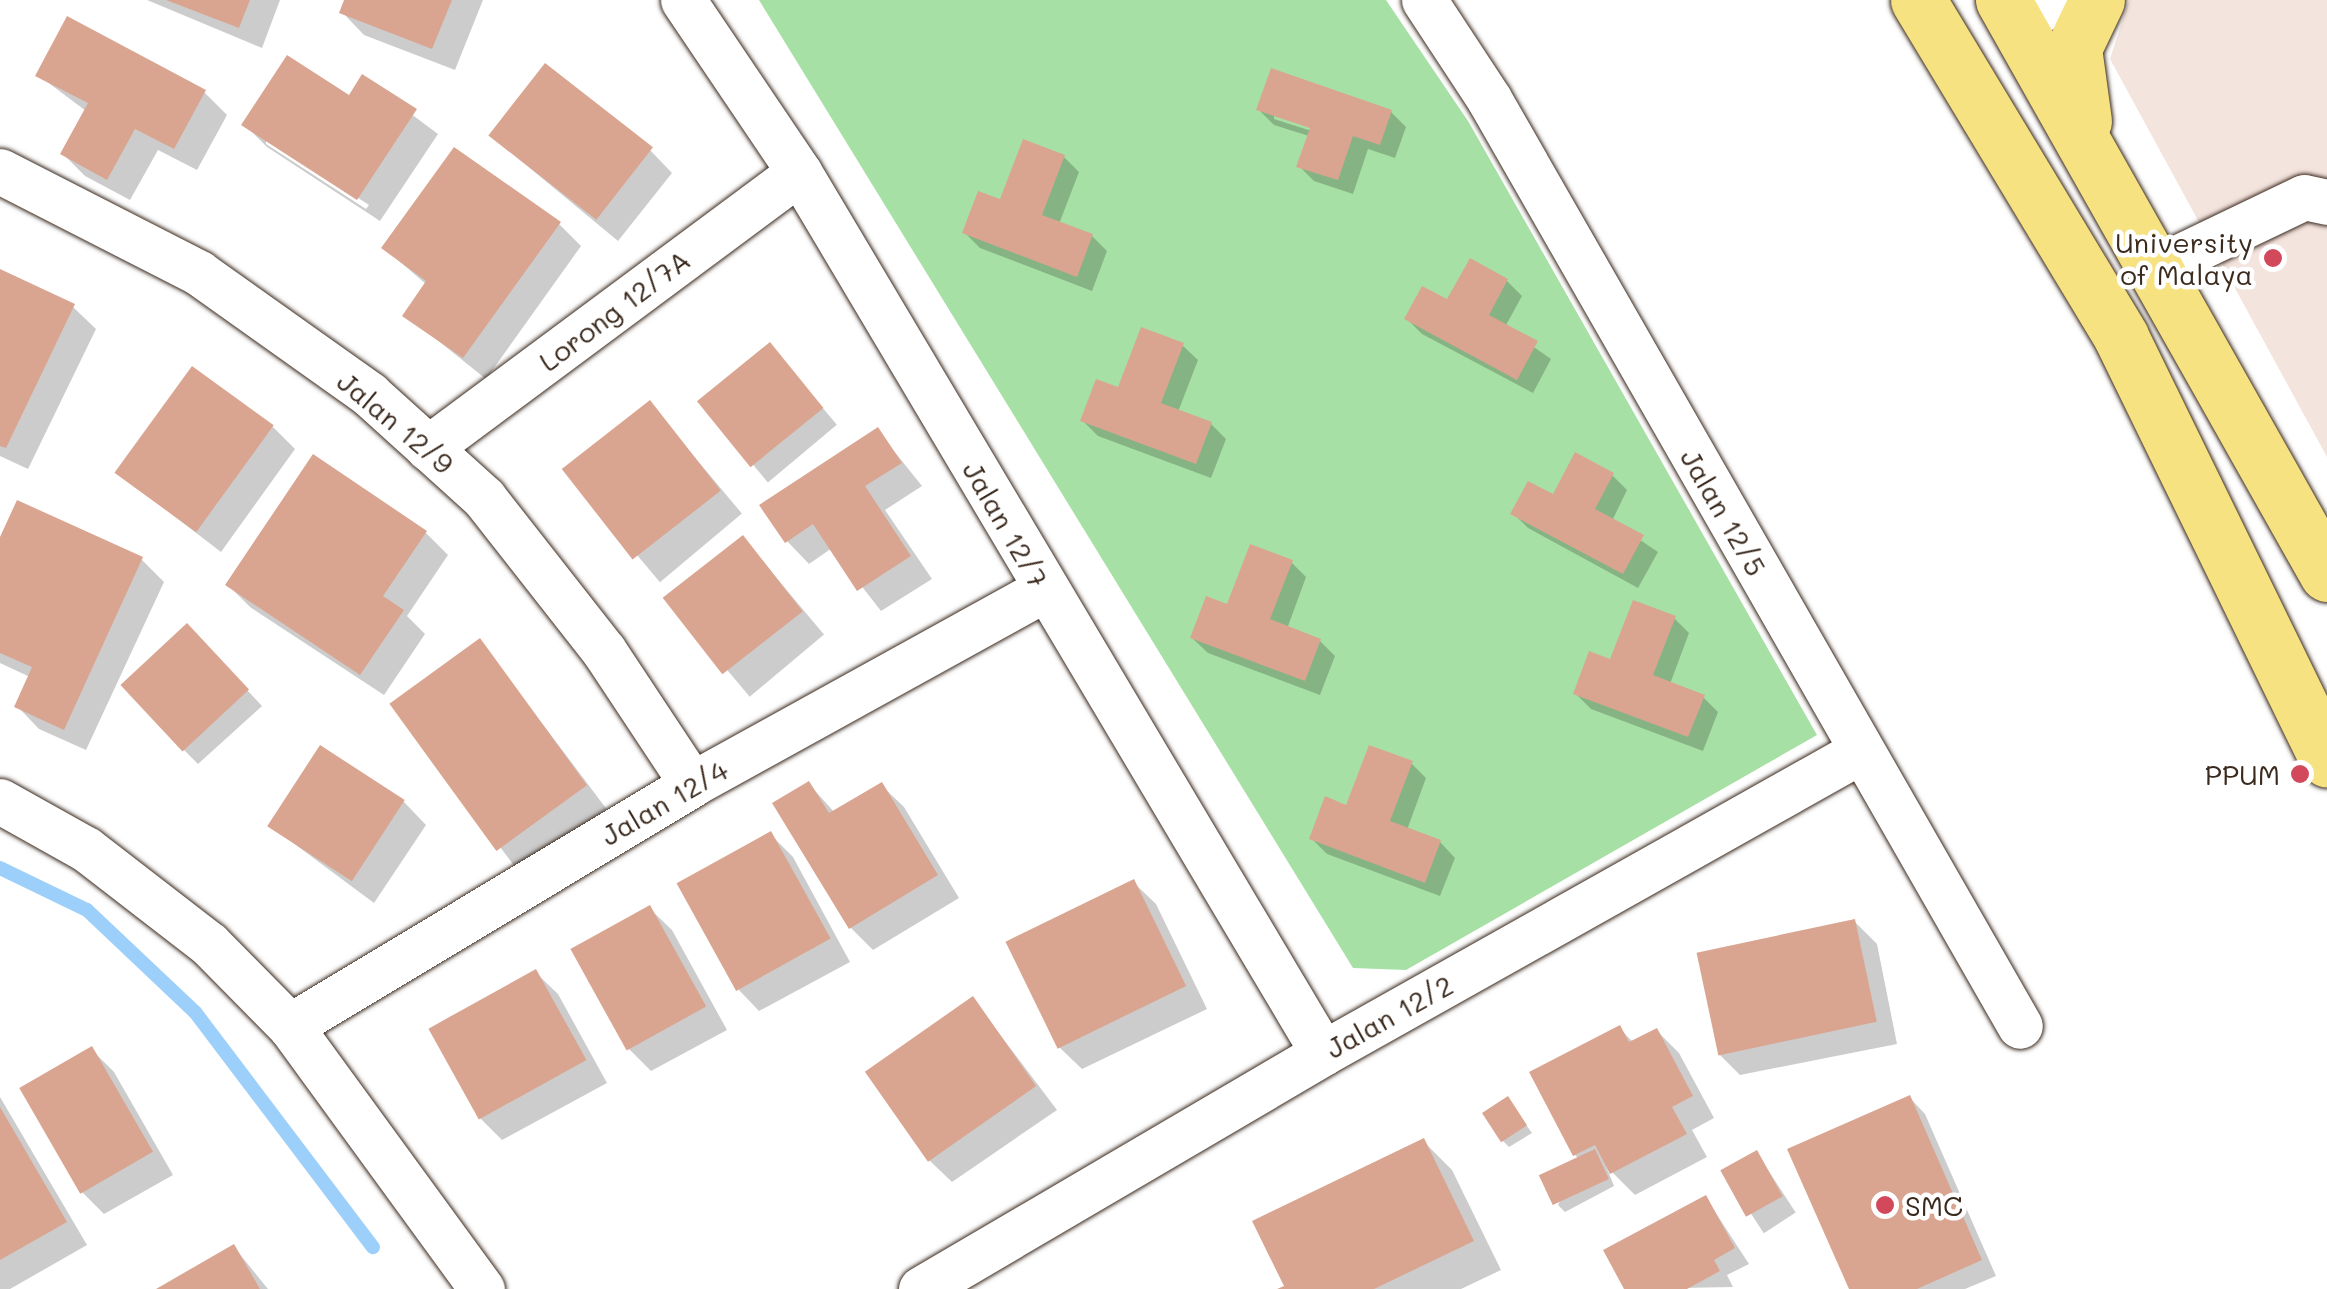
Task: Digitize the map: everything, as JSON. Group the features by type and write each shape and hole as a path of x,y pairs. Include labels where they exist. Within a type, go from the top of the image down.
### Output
{"main road":[{"path":"1918,0 2121,337 2327,759"},
{"path":"2095,158 2080,106 2074,48 2097,0"},
{"path":"2006,6 2057,232"},
{"path":"2006,6 2327,574"}],"street":[{"name":"Jalan 12/7","path":"683,0 799,172 1044,590 1323,1052"},
{"name":"Jalan 12/5","path":"1424,0 1489,99 2020,1026"},
{"name":"Jalan 12/9","path":"0,171 199,273 369,394 484,498 604,651 692,784"},
{"name":"Lorong 12/7A","path":"428,448 799,172"},
{"path":"2156,268 2304,197 2327,202"},
{"name":"Jalan 12/4","path":"290,1026 692,784 1044,590"},
{"name":"Jalan 12/2","path":"920,1289 1323,1052 1861,751"},
{"path":"0,801 86,849 209,944 290,1026 471,1285"}],"shaded area":[{"name":"University of Malaya","path":"2129,0 2327,0 2327,457 2110,59"}],"green space":[{"path":"759,0 1386,0 1468,121 1817,735 1406,970 1353,968"}],"building":[{"path":"166,0 250,0 239,28"},
{"path":"344,0 452,0 432,49 339,13"},
{"path":"67,16 206,90 174,149 135,129 107,180 60,154 88,103 35,76"},
{"path":"287,55 349,95 362,74 417,109 357,200 241,125"},
{"path":"545,63 653,147 596,220 488,135"},
{"path":"1271,68 1392,110 1380,145 1353,136 1338,180 1296,167 1310,128 1256,110"},
{"path":"1023,139 1065,155 1042,215 1093,234 1077,277 962,233 978,191 1000,199"},
{"path":"454,147 561,222 463,358 402,316 426,281 381,248"},
{"path":"1470,258 1508,279 1489,315 1538,341 1517,380 1404,319 1422,286 1447,299"},
{"path":"0,269 75,304 6,448 0,446"},
{"path":"1141,327 1184,343 1161,403 1212,422 1196,464 1080,421 1096,379 1118,387"},
{"path":"770,342 823,408 750,467 697,401"},
{"path":"192,366 274,425 196,532 114,473"},
{"path":"650,400 721,491 633,560 562,469"},
{"path":"878,427 902,463 865,486 911,556 857,591 813,524 785,543 759,505"},
{"path":"1575,452 1614,473 1595,509 1644,535 1623,574 1510,514 1528,481 1553,494"},
{"path":"313,454 427,531 383,596 404,610 360,675 225,585"},
{"path":"17,500 143,557 64,730 14,707 32,667 0,653 0,537"},
{"path":"743,535 803,611 722,674 663,598"},
{"path":"1250,544 1293,560 1270,619 1321,639 1305,681 1190,638 1206,596 1227,604"},
{"path":"1633,600 1676,616 1653,675 1705,695 1688,737 1573,694 1589,651 1610,659"},
{"path":"187,623 249,690 183,752 120,685"},
{"path":"480,638 587,785 496,851 389,704"},
{"path":"320,745 405,800 352,881 267,826"},
{"path":"1369,745 1413,761 1390,821 1441,840 1425,883 1309,839 1325,796 1346,805"},
{"path":"809,781 829,813 882,782 938,875 849,929 772,803"},
{"path":"771,831 831,939 736,991 677,883"},
{"path":"1134,879 1186,986 1058,1049 1005,942"},
{"path":"650,905 706,1006 627,1051 570,949"},
{"path":"1855,919 1877,1022 1718,1055 1697,953"},
{"path":"536,969 586,1060 479,1120 428,1029"},
{"path":"973,996 1036,1086 928,1162 865,1072"},
{"path":"1620,1025 1629,1042 1657,1028 1693,1096 1672,1107 1687,1134 1610,1174 1595,1145 1573,1156 1529,1072"},
{"path":"92,1046 153,1152 80,1194 19,1088"},
{"name":"SMC","path":"1910,1095 1982,1260 1917,1289 1849,1289 1787,1149"},
{"path":"1508,1096 1527,1125 1501,1142 1482,1113"},
{"path":"0,1107 67,1222 0,1260"},
{"path":"1424,1138 1474,1241 1374,1289 1277,1289 1284,1286 1252,1221"},
{"path":"1595,1149 1609,1179 1553,1205 1539,1175"},
{"path":"1757,1150 1783,1196 1746,1217 1720,1170"},
{"path":"1706,1195 1735,1248 1714,1260 1720,1271 1687,1289 1624,1289 1603,1250"},
{"path":"234,1244 260,1289 156,1289"}],"waterway":[{"path":"0,868 87,910 195,1012 373,1247"}],"place":[{"name":"University of Malaya","path":"2273,258"},
{"name":"PPUM","path":"2300,774"},
{"name":"SMC","path":"1885,1205"}]}
